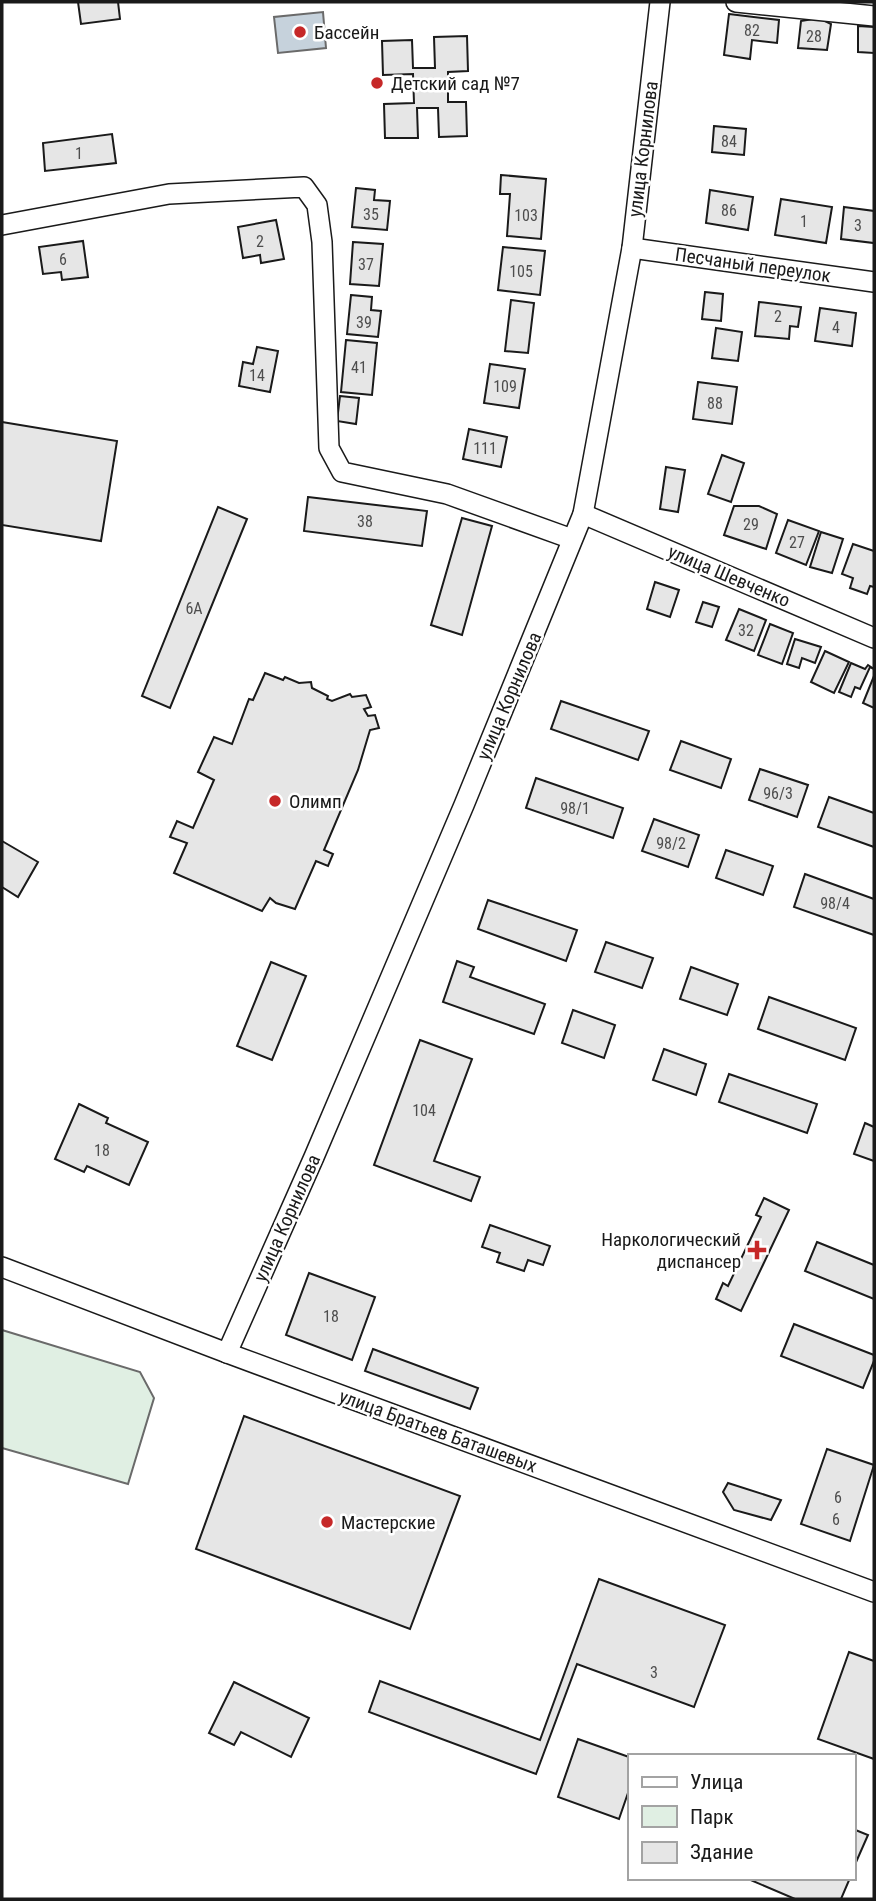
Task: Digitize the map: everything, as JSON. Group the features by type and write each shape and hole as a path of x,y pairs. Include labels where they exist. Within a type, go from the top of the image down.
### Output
{"street":[{"name":"улица Корнилова","path":"226,1353 314,1157 460,816 583,514 632,248 660,2"},
{"path":"736,2 874,16"},
{"path":"2,225 169,194 304,187 317,205 322,242 329,448 342,472 447,494 572,539"},
{"name":"Песчаный переулок","path":"632,248 874,282"},
{"name":"улица Шевченко","path":"583,514 874,638"},
{"name":"улица Братьев Баташевых","path":"2,1267 226,1353 874,1592"}],"green space":[{"path":"2,1330 140,1372 154,1398 128,1484 2,1448"}],"shaded area":[{"name":"Бассейн","path":"323,12 326,48 278,53 274,17"}],"building":[{"path":"78,2 118,2 120,19 81,24"},
{"path":"729,14 779,20 777,43 752,40 750,59 724,55"},
{"path":"819,18 831,24 827,50 798,48 801,21"},
{"path":"858,26 874,27 874,53 858,52"},
{"path":"467,36 468,71 448,72 448,102 466,102 467,136 439,137 438,108 417,108 418,138 385,138 384,104 414,103 413,74 383,75 382,41 412,40 413,68 435,68 434,37"},
{"path":"714,126 746,129 744,155 712,152"},
{"path":"112,134 116,163 45,171 43,143"},
{"path":"501,175 546,179 541,239 507,236 510,194 500,194"},
{"path":"356,188 375,190 374,200 390,201 387,230 352,227"},
{"path":"710,190 753,197 748,230 706,223"},
{"path":"781,199 832,207 826,243 775,235"},
{"path":"844,207 874,211 874,243 841,239"},
{"path":"276,220 284,259 261,263 260,255 243,258 238,227"},
{"path":"83,241 88,277 62,280 61,272 43,274 39,247"},
{"path":"353,242 383,244 379,286 350,284"},
{"path":"503,247 545,251 540,295 498,290"},
{"path":"705,292 723,294 721,321 702,319"},
{"path":"351,295 372,297 371,310 381,311 378,337 347,334"},
{"path":"511,300 534,303 528,353 505,351"},
{"path":"759,302 801,307 798,327 790,326 789,339 755,336"},
{"path":"820,308 856,313 852,346 815,341"},
{"path":"716,328 742,332 738,361 712,358"},
{"path":"346,340 377,343 372,395 341,392"},
{"path":"257,347 278,351 270,392 239,386 243,362 253,364"},
{"path":"490,364 525,369 519,408 484,403"},
{"path":"698,382 737,387 732,424 693,419"},
{"path":"340,396 359,398 356,424 337,421"},
{"path":"2,422 117,441 101,541 2,525"},
{"path":"469,429 507,437 501,467 463,459"},
{"path":"722,455 744,463 731,502 708,494"},
{"path":"666,467 685,470 678,512 660,509"},
{"path":"308,497 427,511 422,546 304,531"},
{"path":"734,506 759,506 777,514 766,549 724,535"},
{"path":"218,507 247,519 170,708 142,696"},
{"path":"462,518 492,526 462,635 431,625"},
{"path":"788,520 819,531 806,565 776,553"},
{"path":"821,532 843,539 832,573 810,567"},
{"path":"853,544 874,551 874,587 870,586 867,594 850,588 853,578 842,574"},
{"path":"655,582 679,590 670,617 647,609"},
{"path":"703,602 719,607 712,627 696,622"},
{"path":"739,609 766,620 754,651 726,640"},
{"path":"770,624 793,633 782,664 758,655"},
{"path":"795,639 821,647 815,663 802,658 799,668 787,664"},
{"path":"825,651 849,662 834,693 811,682"},
{"path":"851,663 865,669 868,665 874,669 870,667 860,689 855,687 851,697 839,692"},
{"name":"Олимп","path":"265,673 283,680 285,677 299,683 311,682 312,688 332,701 350,694 352,697 366,695 371,707 364,709 368,716 375,715 379,728 370,730 358,770 324,850 333,854 328,866 316,861 295,909 276,903 270,898 262,911 174,873 187,843 170,837 177,821 193,828 214,780 198,772 214,737 232,744 249,699 253,700"},
{"path":"874,676 874,708 863,703"},
{"path":"561,701 649,731 638,760 551,729"},
{"path":"681,741 731,759 721,788 670,770"},
{"path":"760,769 808,785 797,817 749,800"},
{"path":"536,778 623,808 613,838 526,808"},
{"path":"829,797 874,813 874,847 818,827"},
{"path":"654,819 699,835 688,867 642,851"},
{"path":"2,841 38,862 18,897 2,887"},
{"path":"726,850 773,866 763,895 716,878"},
{"path":"805,874 874,899 874,935 794,907"},
{"path":"488,900 577,930 566,961 478,929"},
{"path":"606,942 653,958 642,988 595,972"},
{"path":"457,961 474,967 470,977 545,1004 534,1034 443,1002"},
{"path":"271,962 306,976 272,1060 237,1046"},
{"path":"691,967 738,984 727,1015 680,999"},
{"path":"769,997 856,1028 845,1060 758,1029"},
{"path":"573,1010 615,1025 604,1058 562,1043"},
{"path":"420,1040 472,1059 434,1161 480,1177 471,1201 374,1165"},
{"path":"664,1049 706,1064 696,1095 653,1080"},
{"path":"729,1074 817,1104 807,1133 719,1102"},
{"path":"79,1104 108,1118 106,1123 148,1142 129,1185 87,1166 84,1172 55,1159"},
{"path":"865,1123 874,1127 874,1161 854,1154"},
{"name":"Наркологический диспансер","path":"764,1198 789,1210 741,1311 716,1299 723,1283 728,1286 761,1217 756,1215"},
{"path":"490,1225 550,1246 543,1265 528,1260 524,1271 497,1262 500,1253 482,1247"},
{"path":"817,1242 874,1265 874,1299 805,1271"},
{"path":"309,1273 375,1297 352,1360 286,1335"},
{"path":"794,1324 874,1355 863,1388 781,1356"},
{"path":"373,1349 478,1388 470,1409 365,1371"},
{"name":"Мастерские","path":"244,1416 460,1496 410,1629 196,1549"},
{"path":"827,1449 874,1465 850,1541 801,1524"},
{"path":"728,1483 781,1500 771,1520 734,1510 723,1492"},
{"path":"599,1579 725,1625 694,1707 577,1664 536,1774 369,1712 380,1681 540,1740"},
{"path":"849,1652 874,1661 874,1759 818,1739"},
{"path":"234,1682 309,1718 291,1757 241,1732 234,1745 209,1733"},
{"path":"578,1739 628,1757 628,1793 619,1819 558,1797"},
{"path":"855,1830 868,1835 855,1864"},
{"path":"751,1880 849,1880 841,1899 795,1899"}],"place":[{"name":"Бассейн","path":"300,32"},
{"name":"Детский сад №7","path":"377,83"},
{"name":"Олимп","path":"275,801"},
{"name":"Наркологический диспансер","path":"757,1250"},
{"name":"Мастерские","path":"327,1522"}]}
